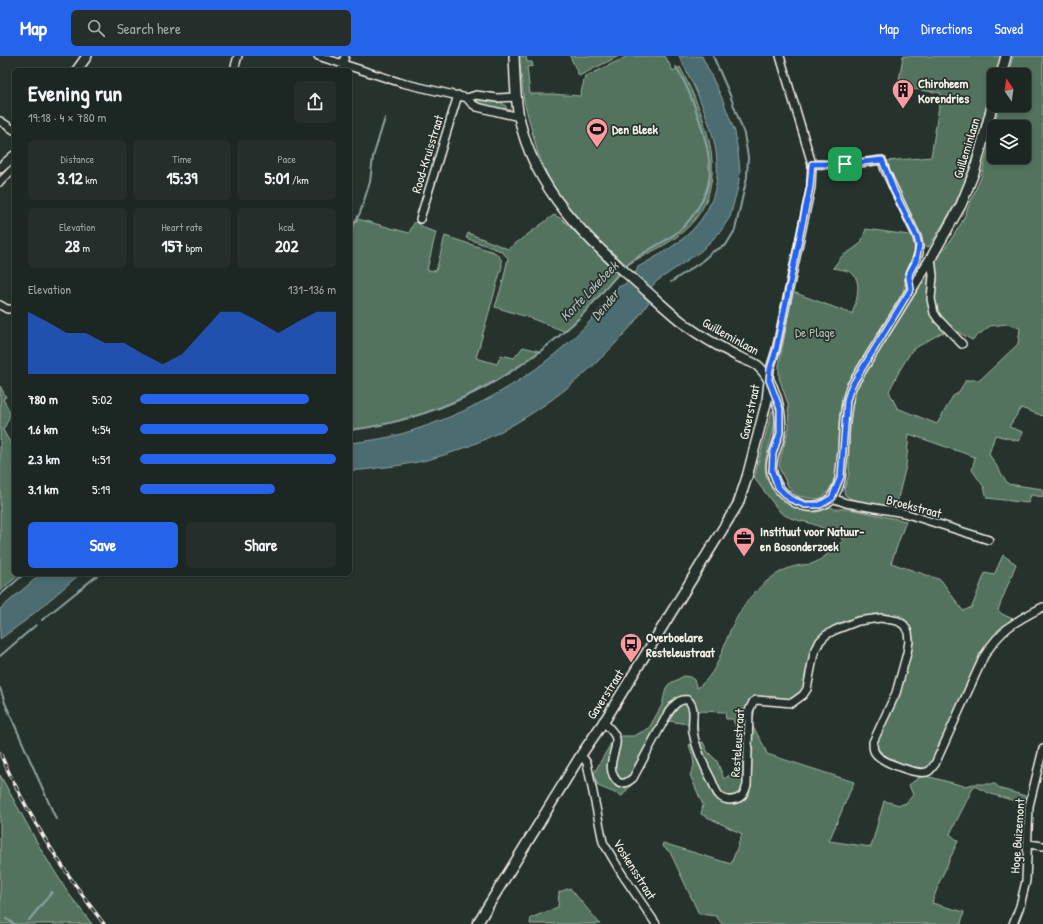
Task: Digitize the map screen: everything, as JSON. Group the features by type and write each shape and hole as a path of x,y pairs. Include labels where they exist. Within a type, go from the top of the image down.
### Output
{"main road":[{"path":"78,68 87,56"},
{"name":"Guilleminlaan","path":"514,56 516,96 519,117 531,154 541,177 560,207 595,245 616,265 686,325 703,337 758,366 769,380 780,409 780,433 773,454 772,471 778,487 790,499 805,505 820,505 832,498 841,476 847,400 851,387 931,258 961,205 975,170 991,112"},
{"path":"1003,68 1006,56"},
{"path":"0,168 12,161"},
{"name":"Gaverstraat","path":"476,924 666,621 741,498 767,400 769,380"}],"street":[{"path":"235,68 238,56"},
{"path":"318,56 342,67 345,56"},
{"path":"769,380 770,369 776,350 810,187 812,164 780,56"},
{"path":"352,70 467,98 476,95 497,98 516,96"},
{"name":"Rood-Kruisstraat","path":"420,219 458,96"},
{"path":"467,98 477,107 519,117"},
{"path":"0,121 12,129"},
{"path":"812,164 845,164 881,160 917,237 919,246 916,261 909,277 911,289"},
{"path":"0,182 12,161"},
{"path":"931,258 933,276 931,299 934,313 962,344"},
{"path":"0,305 7,309 12,309"},
{"name":"Broekstraat","path":"832,498 846,503 904,513 989,540"},
{"name":"Resteleustraat","path":"603,721 616,737 611,762 613,776 619,783 624,784 629,782 636,774 657,732 672,707 680,700 688,700 693,708 692,730 695,743 711,779 719,795 724,799 735,799 744,793 747,785 749,711 753,702 756,700 792,703 803,695 807,688 814,653 820,641 826,635 858,621 881,618 898,621 904,625 908,632 909,641 896,693 873,742 873,748 879,758 907,770 923,773 929,771 935,764 984,656 994,641 1009,626 1043,607"},
{"name":"Hoge Buizemont","path":"1013,924 1020,906 1026,881 1028,806 1043,749"},
{"name":"Voskensstraat","path":"581,755 587,763 603,842 622,874 656,924"},
{"path":"1028,844 1043,846"}],"green space":[{"name":"Den Bleek","path":"519,56 526,56 527,62 532,62 533,66 527,67 530,94 580,96 585,77 628,56 665,56 673,71 680,67 700,111 712,156 712,179 706,200 694,220 675,238 627,265 594,236 567,205 551,183 538,154 524,101"},
{"path":"570,56 619,56 579,76"},
{"path":"903,56 1001,56 998,68 987,68 987,107 968,175 954,206 929,247 922,245 887,168 887,161 931,157 941,93 898,87"},
{"name":"De Plage","path":"1013,56 1043,56 1043,416 1021,408 1009,427 1023,432 1019,441 995,435 989,454 1008,484 1043,489 1043,497 1031,495 1028,503 987,498 984,487 972,470 975,457 909,434 906,466 895,510 853,500 845,495 844,490 849,474 849,421 851,401 855,385 848,383 842,397 839,419 837,470 833,483 828,492 819,499 798,496 789,488 780,470 779,464 789,427 788,404 779,378 779,365 793,292 852,314 858,293 855,277 852,273 846,270 833,268 842,256 861,243 866,229 909,235 914,238 916,252 906,279 903,294 909,299 962,222 981,177 987,153 987,164 1031,164 1031,120 995,120 997,112 1031,112 1031,68 1010,68","holes":["1007,324 1020,328 1018,344 980,380 966,380 958,393 953,396 937,424 897,408 889,391 912,350 941,333 956,331 972,340 990,326"]},
{"path":"478,98 498,101 507,108 499,111 478,104 476,100"},
{"path":"554,215 562,219 618,275 585,311 564,331 495,307 508,258 501,251 466,238 468,233 508,249"},
{"path":"358,219 409,233 414,223 418,220 419,224 426,229 436,232 427,270 436,271 445,236 496,253 501,260 502,266 476,358 497,364 501,355 514,358 523,347 539,351 519,367 497,381 450,404 401,420 352,430 352,229"},
{"path":"0,386 6,397 3,399 9,411 9,418 3,430 12,446 12,576 18,576 0,591"},
{"path":"772,411 775,413 775,418 773,432 765,461 765,470 770,485 791,507 808,512 820,511 831,507 834,509 849,509 906,521 891,563 941,580 963,611 972,607 985,573 994,575 1003,555 1016,564 998,610 1002,614 1013,619 1003,626 994,637 935,759 930,766 921,769 909,767 884,754 876,745 900,688 914,641 909,627 902,616 880,614 854,618 830,628 821,634 812,648 805,690 796,698 788,701 751,699 747,706 755,708 752,725 767,754 854,782 829,841 871,847 884,801 900,805 906,803 913,795 909,785 923,776 964,786 974,784 995,784 1001,789 1026,796 1025,804 991,794 974,786 950,834 958,841 939,883 932,903 964,912 961,924 722,924 716,916 699,914 670,852 662,846 663,843 731,864 742,834 701,814 703,805 690,775 694,766 689,745 703,742 707,751 717,761 724,779 733,773 738,762 741,746 733,719 726,719 725,712 697,711 698,735 690,734 689,726 687,724 669,721 681,703 675,697 635,771 633,783 622,796 598,786 594,773 613,740 621,736 634,736 649,728 662,705 666,688 669,684 684,676 690,677 694,680 697,688 704,682 718,662 730,631 744,605 755,592 771,578 788,568 811,564 820,560 843,541 839,535 834,538 821,527 793,519 780,512 754,478"},
{"path":"0,775 43,853 69,894 92,924 0,924"},
{"path":"570,888 600,924 530,924 531,918 558,907 559,892"}],"water":[{"name":"Dender","path":"679,56 702,56 722,98 735,132 740,172 738,187 730,217 720,232 701,251 657,281 643,296 649,302 628,330 601,358 547,403 518,422 486,439 454,452 420,461 386,467 352,470 352,443 369,441 401,434 432,424 463,411 493,396 549,359 574,337 597,313 618,287 631,279 638,267 665,252 680,241 700,220 712,198 717,175 716,152 710,127"},
{"path":"39,576 78,576 25,621 0,639 0,609"}],"waterway":[{"path":"671,282 701,262 712,252 726,245 735,230 747,177 748,157 744,134 730,95 713,56"},
{"name":"Korte Lakebeek","path":"624,268 638,257 680,230 690,220 705,194 709,180 710,168 705,138 688,91 676,67"},
{"path":"352,227 360,213 370,182 373,157 385,118"},
{"name":"Korte Lakebeek","path":"352,430 381,425 412,417 441,407 498,379 550,344 574,323 621,271"},
{"name":"Korte Lakebeek","path":"0,595 22,576"},
{"path":"42,620 97,576"},
{"path":"0,656 36,625"},
{"path":"0,688 5,703 56,819"},
{"path":"29,920 52,892"},
{"path":"6,919 15,924"}],"railway":[{"path":"0,753 22,798 47,842 74,884 104,924"}],"place":[{"name":"Chiroheem Korendries","path":"903,110"},
{"name":"Den Bleek","path":"597,148"},
{"name":"Instituut voor Natuur- en Bosonderzoek","path":"744,558"},
{"name":"Overboelare Resteleustraat","path":"631,664"}],"route":[{"path":"882,160 894,191 917,237 919,253 910,272 909,277 911,289 851,387 847,400 841,476 832,498 820,505 805,505 790,499 778,487 772,471 773,454 780,433 780,409 769,380 770,369 776,350 810,187 812,164 845,164 882,160"}]}
